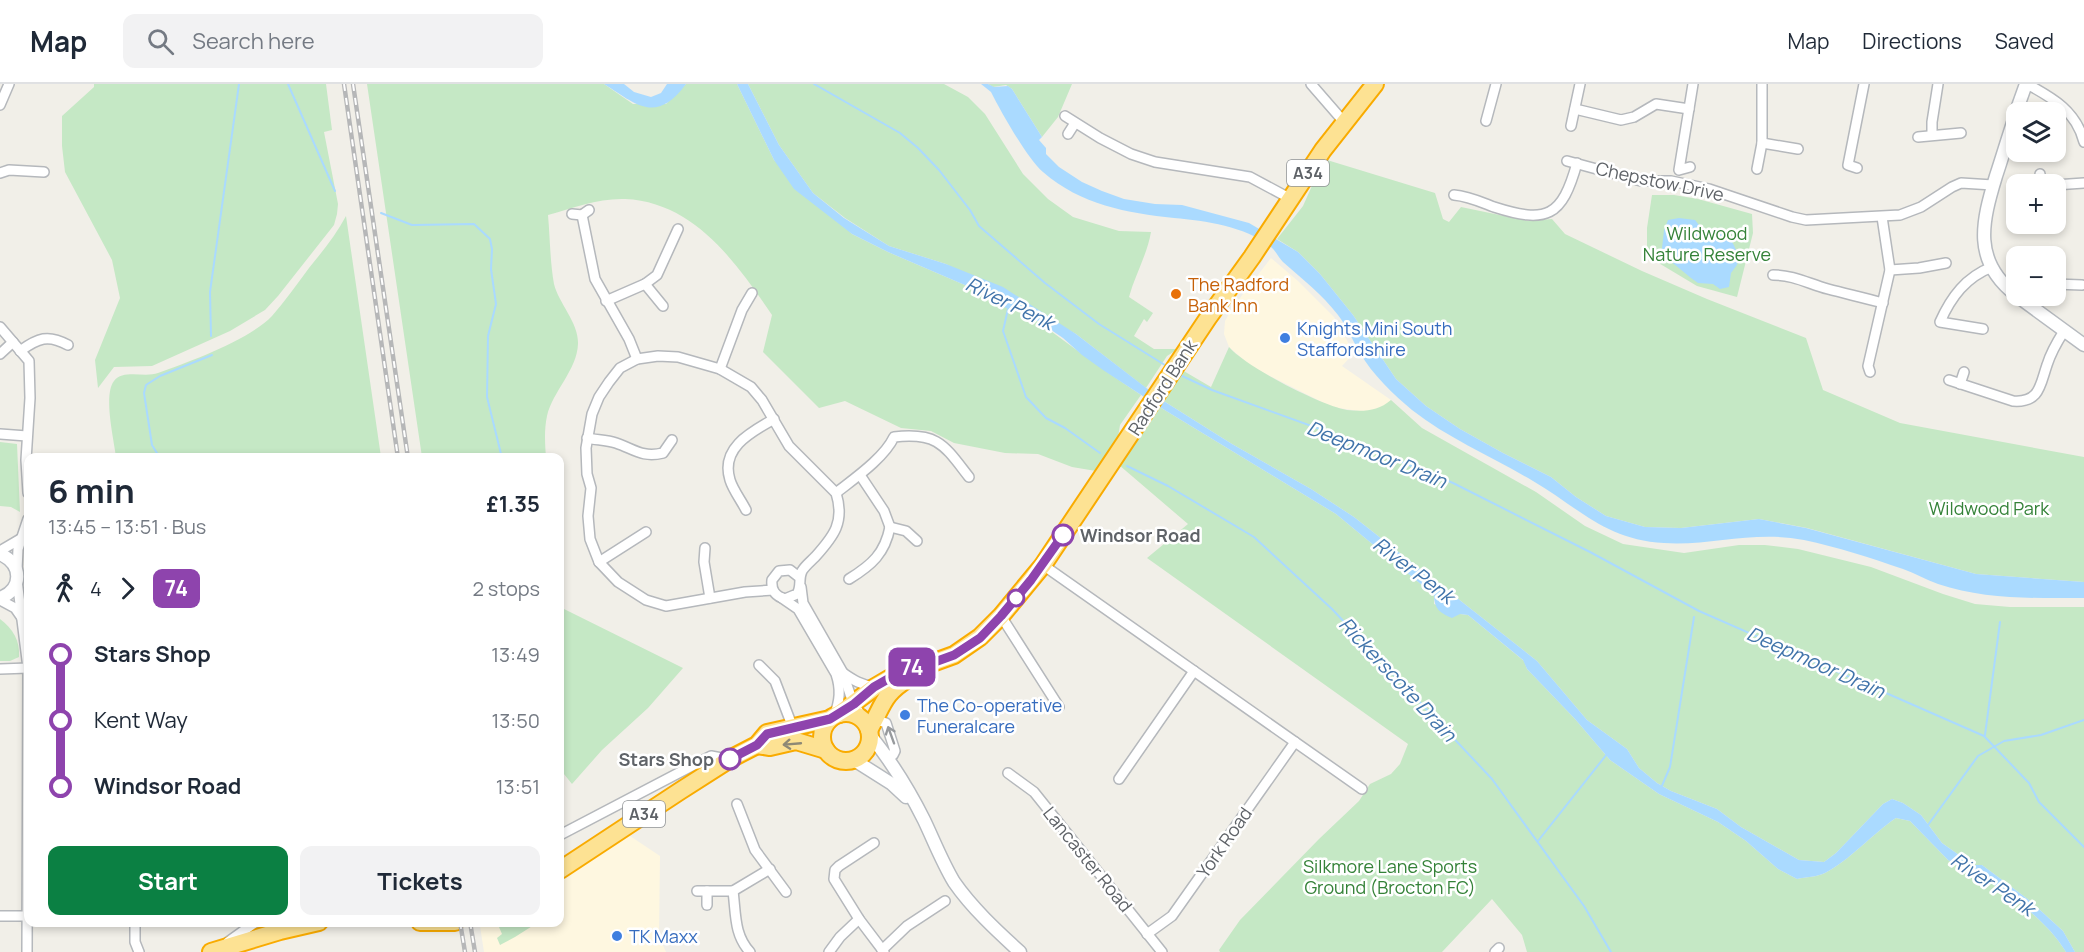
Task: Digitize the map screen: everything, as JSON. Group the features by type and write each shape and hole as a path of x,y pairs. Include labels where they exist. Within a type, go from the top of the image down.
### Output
{"highway":[{"name":"Radford Bank","path":"1043,564 1219,301 1252,257 1344,122 1375,84"},
{"name":"A34","path":"866,722 885,697 921,667 954,655 980,638 1043,564"},
{"name":"A34","path":"866,722 874,687 909,667 921,667"},
{"path":"850,713 866,722 866,750 854,760 837,759 826,750 822,735 824,728 834,716 850,713"},
{"name":"A34","path":"564,867 730,759 757,745 767,734 834,716"},
{"name":"A34","path":"757,745 770,747 796,741 826,750"},
{"path":"214,951 297,927"}],"street":[{"path":"0,105 9,84"},
{"path":"1311,84 1344,122"},
{"path":"1486,122 1496,84"},
{"path":"1571,126 1580,84"},
{"path":"1690,167 1679,170 1693,84"},
{"path":"1757,169 1762,143 1762,84"},
{"path":"1857,168 1848,165 1864,84"},
{"path":"1932,135 1938,84"},
{"path":"2020,102 2027,84 2054,99 2069,111 2082,133 2084,142"},
{"path":"1575,109 1621,120 1634,117 1656,104 1689,109"},
{"path":"1479,105 1490,108"},
{"path":"1065,116 1131,154 1155,162 1250,177 1291,199"},
{"path":"1068,134 1075,123"},
{"path":"1918,137 1961,133"},
{"path":"1762,143 1798,149"},
{"path":"2006,146 1985,213 1983,230 1984,248 1992,267 2006,284"},
{"name":"Chepstow Drive","path":"1567,160 1641,181 1671,181 1709,189 1792,217 1806,219 1900,215 1921,207 1961,183 1994,185"},
{"path":"1461,194 1497,208 1531,216 1555,216 1571,185 1577,163"},
{"path":"0,172 9,170 44,172"},
{"path":"2066,184 2084,183"},
{"path":"581,213 595,279 629,339 637,360"},
{"path":"1866,368 1884,303 1890,270 1882,217"},
{"path":"606,301 645,284 657,274 679,228"},
{"path":"1890,270 1946,263"},
{"path":"1785,264 1786,275"},
{"path":"1983,329 1970,322 1940,322 1946,308 1964,284 1981,271 1992,267"},
{"path":"1773,275 1786,275 1827,289 1884,303"},
{"path":"645,284 663,306"},
{"path":"2066,284 2082,285"},
{"path":"720,369 742,310 752,293"},
{"path":"2032,306 2084,345"},
{"path":"0,327 29,362 31,377 27,453"},
{"path":"1949,380 2013,401 2024,402 2038,391 2053,348 2064,331"},
{"path":"20,351 37,339 56,339 68,345"},
{"path":"0,354 13,342"},
{"path":"782,598 794,596 801,578 837,528 840,514 836,493 789,446 762,400 751,387 720,369 678,357 658,356 637,360 620,368 599,397 592,414 587,438 586,467 591,488 588,516 590,539 599,562 618,582 646,600 666,606 762,590 772,585 779,571 790,570 801,578 803,603 843,673 866,722 923,818 938,853 962,893 1020,952"},
{"path":"1960,384 1964,372"},
{"path":"746,510 730,480 728,466 733,450 742,437 774,419"},
{"path":"0,434 27,436"},
{"path":"836,493 860,475 894,437 916,434 931,438 948,450 969,477"},
{"path":"587,438 616,443 631,451 652,456 663,453 672,440"},
{"path":"849,579 867,568 876,558 887,542 890,527 884,511 860,475"},
{"path":"890,527 906,531 917,541"},
{"path":"24,532 18,549 17,576 24,635"},
{"path":"599,562 646,532"},
{"path":"22,538 0,553 9,559 17,576 9,594 0,599 15,608 22,618"},
{"path":"705,548 704,562 710,598"},
{"path":"1043,564 1362,789"},
{"path":"772,585 782,598 798,609 836,674 840,698 834,716"},
{"path":"1001,616 1059,707"},
{"path":"759,665 775,681 793,728"},
{"path":"0,669 24,668"},
{"path":"1119,779 1194,671"},
{"path":"843,673 865,686 874,687"},
{"path":"866,722 886,723 895,751 893,754 886,755"},
{"name":"York Road","path":"1147,934 1172,916 1295,742"},
{"path":"564,833 711,756 730,759"},
{"path":"854,760 892,784 914,804"},
{"name":"Lancaster Road","path":"1008,773 1034,792 1162,952"},
{"path":"737,804 755,850 770,869 780,889"},
{"path":"874,843 848,858 835,870 834,879 859,919 883,951 907,926 945,902"},
{"path":"707,904 702,891 733,891 770,869"},
{"path":"733,891 737,931 750,952"},
{"path":"0,916 24,916"},
{"path":"829,952 840,937 859,919"},
{"path":"27,927 27,952"},
{"path":"135,927 135,942 139,952"},
{"path":"214,951 249,927"}],"shaded area":[{"name":"Knights Mini South Staffordshire","path":"1271,258 1334,317 1354,353 1342,366 1391,400 1385,406 1373,411 1332,407 1252,367 1229,347 1224,334 1225,321"},
{"path":"627,834 660,856 659,937 666,952 484,952 480,927 564,927 564,875"}],"green space":[{"path":"94,84 326,84 332,130 324,132 338,204 334,225 265,310 230,331 152,366 114,367 98,388 95,360 120,298 112,260 65,172 62,146 62,116 94,87"},
{"path":"367,84 604,84 633,104 666,104 686,84 737,84 774,160 852,234 981,292 1006,300 1011,310 1017,307 1141,395 1120,425 1117,443 1096,471 1072,467 1038,454 1005,453 954,443 931,431 901,428 845,401 819,408 763,352 772,315 729,257 712,239 673,211 650,203 615,199 586,204 548,215 554,284 572,321 578,344 574,363 554,398 547,416 546,453 421,453"},
{"path":"748,84 944,84 968,97 985,114 1023,174 1048,199 1073,217 1119,231 1151,232 1129,297 1153,313 1147,322 1144,319 1134,336 1154,349 1178,349 1167,356 1146,388 1076,334 946,264 889,246 845,218 813,193 779,145"},
{"path":"988,84 1072,84 1058,117 1042,137 1012,89 1006,85 993,87"},
{"name":"Wildwood Park","path":"1327,160 1435,193 1443,219 1449,222 1461,207 1529,221 1552,219 1565,234 1642,271 1806,338 1823,390 1900,423 2084,457 2084,582 1976,574 1807,528 1759,519 1681,528 1645,527 1606,516 1576,497 1551,477 1460,429 1426,406 1396,379 1353,315 1320,274 1298,252 1277,239 1303,206 1315,179"},
{"name":"Wildwood Nature Reserve","path":"1652,195 1674,195 1698,199 1752,214 1753,233 1737,297 1697,286 1647,256 1647,228"},
{"path":"346,216 380,453 115,453 109,407 109,396 114,381 123,375 153,374 186,363 234,342 262,325 272,316 338,230"},
{"path":"1229,347 1267,375 1303,394 1335,407 1365,411 1376,409 1391,400 1422,428 1536,492 1585,526 1623,544 1684,553 1739,545 1798,549 1871,567 1975,604 2010,607 2084,607 2084,952 2075,952 2063,931 2029,900 1982,865 1973,865 1942,843 1921,815 1903,803 1892,799 1883,804 1836,853 1824,862 1799,860 1741,827 1717,809 1657,783 1639,768 1627,749 1587,720 1537,661 1354,517 1162,400 1182,370 1211,387"},
{"name":"Silkmore Lane Sports Ground (Brocton FC)","path":"1158,406 1336,514 1434,595 1434,604 1468,615 1524,661 1527,669 1610,760 1659,794 1718,822 1746,841 1778,869 1797,879 1822,874 1843,862 1896,818 1910,821 1948,860 1968,871 1977,873 2026,908 2057,939 2066,952 1527,952 1522,935 1492,899 1442,952 1220,952 1219,950 1240,920 1359,801 1370,784 1391,774 1400,764 1408,744 1147,558 1188,524 1119,465"},
{"path":"0,442 17,444 20,512 11,507 0,506"},
{"path":"564,609 683,668 648,708 602,750 572,784 564,774"},
{"path":"0,619 9,627 17,640 19,657 10,661 0,661"},
{"path":"499,927 531,927 500,945 497,938 502,934"}],"water":[{"path":"604,84 624,84 634,92 651,97 661,93 667,84 686,84 675,97 665,104 646,107 636,104"},
{"name":"River Penk","path":"737,84 748,84 779,145 813,193 844,218 889,246 946,264 1003,287 1076,334 1162,400 1354,517 1537,661 1587,720 1627,749 1639,768 1657,783 1717,809 1741,827 1799,860 1824,862 1836,853 1883,804 1892,799 1903,803 1921,815 1942,843 1973,865 1982,865 2029,900 2063,931 2075,952 2066,952 2047,928 2014,899 1977,873 1968,871 1948,860 1910,821 1896,818 1834,868 1819,875 1797,879 1778,869 1746,841 1718,822 1659,794 1610,760 1527,669 1523,660 1468,615 1460,614 1452,618 1441,612 1435,604 1434,595 1336,514 1158,406 1103,370 1063,338 1017,307 1011,310 1004,307 1006,300 981,292 852,234 794,189 774,160"},
{"path":"981,84 994,87 1008,86 1012,89 1042,137 1039,140 1046,148 1046,154 1059,167 1082,182 1124,199 1182,205 1249,223 1298,252 1320,274 1353,315 1396,379 1426,406 1460,429 1551,477 1576,497 1606,516 1645,527 1681,528 1759,519 1806,528 1976,574 2084,582 2084,598 2011,597 1974,593 1934,582 1841,549 1786,537 1664,543 1644,541 1609,529 1533,481 1441,430 1412,410 1371,369 1332,307 1261,240 1225,226 1122,210 1089,200 1058,183 1043,172 1022,146 991,92"},
{"path":"1679,218 1695,220 1703,230 1713,229 1731,240 1739,257 1731,273 1729,287 1720,289 1713,284 1698,283 1663,255 1664,230 1668,220"}],"waterway":[{"path":"211,336 210,292 239,84"},
{"path":"288,84 335,191"},
{"name":"Deepmoor Drain","path":"814,84 900,133 939,170 970,210 979,226 1045,283 1099,324 1168,367"},
{"path":"381,213 412,225 474,224 490,239 496,304 488,336 487,397 501,453"},
{"name":"Rickerscote Drain","path":"1008,309 1003,331 1026,397 1046,418 1065,428 1100,453"},
{"path":"157,453 152,445 144,393 146,385 160,376 212,355"},
{"name":"Deepmoor Drain","path":"1178,374 1212,390 1328,432 1453,483 1590,552 1699,611 1984,736 2029,783 2039,802 2084,847"},
{"name":"Rickerscote Drain","path":"1127,466 1168,486 1254,537 1332,609 1492,779 1584,906 1611,952"},
{"path":"1661,788 1670,767 1694,617"},
{"path":"1985,735 2000,622"},
{"path":"1928,825 1978,756 2004,741 2041,735 2084,720"},
{"path":"1538,841 1607,754"}],"railway":[{"path":"344,84 397,453"},
{"path":"353,84 407,453"},
{"path":"461,927 465,952"},
{"path":"471,927 475,952"}],"bus line":[{"name":"74","path":"730,759 757,745 767,734 830,719 854,704 874,687 909,667 921,667 954,655 980,638 1031,580 1063,535"}],"place":[{"name":"The Radford Bank Inn","path":"1176,294"},
{"name":"Knights Mini South Staffordshire","path":"1285,338"},
{"name":"Windsor Road","path":"1063,535"},
{"name":"The Co-operative Funeralcare","path":"905,715"},
{"name":"Stars Shop","path":"730,759"},
{"name":"TK Maxx","path":"617,936"}]}
